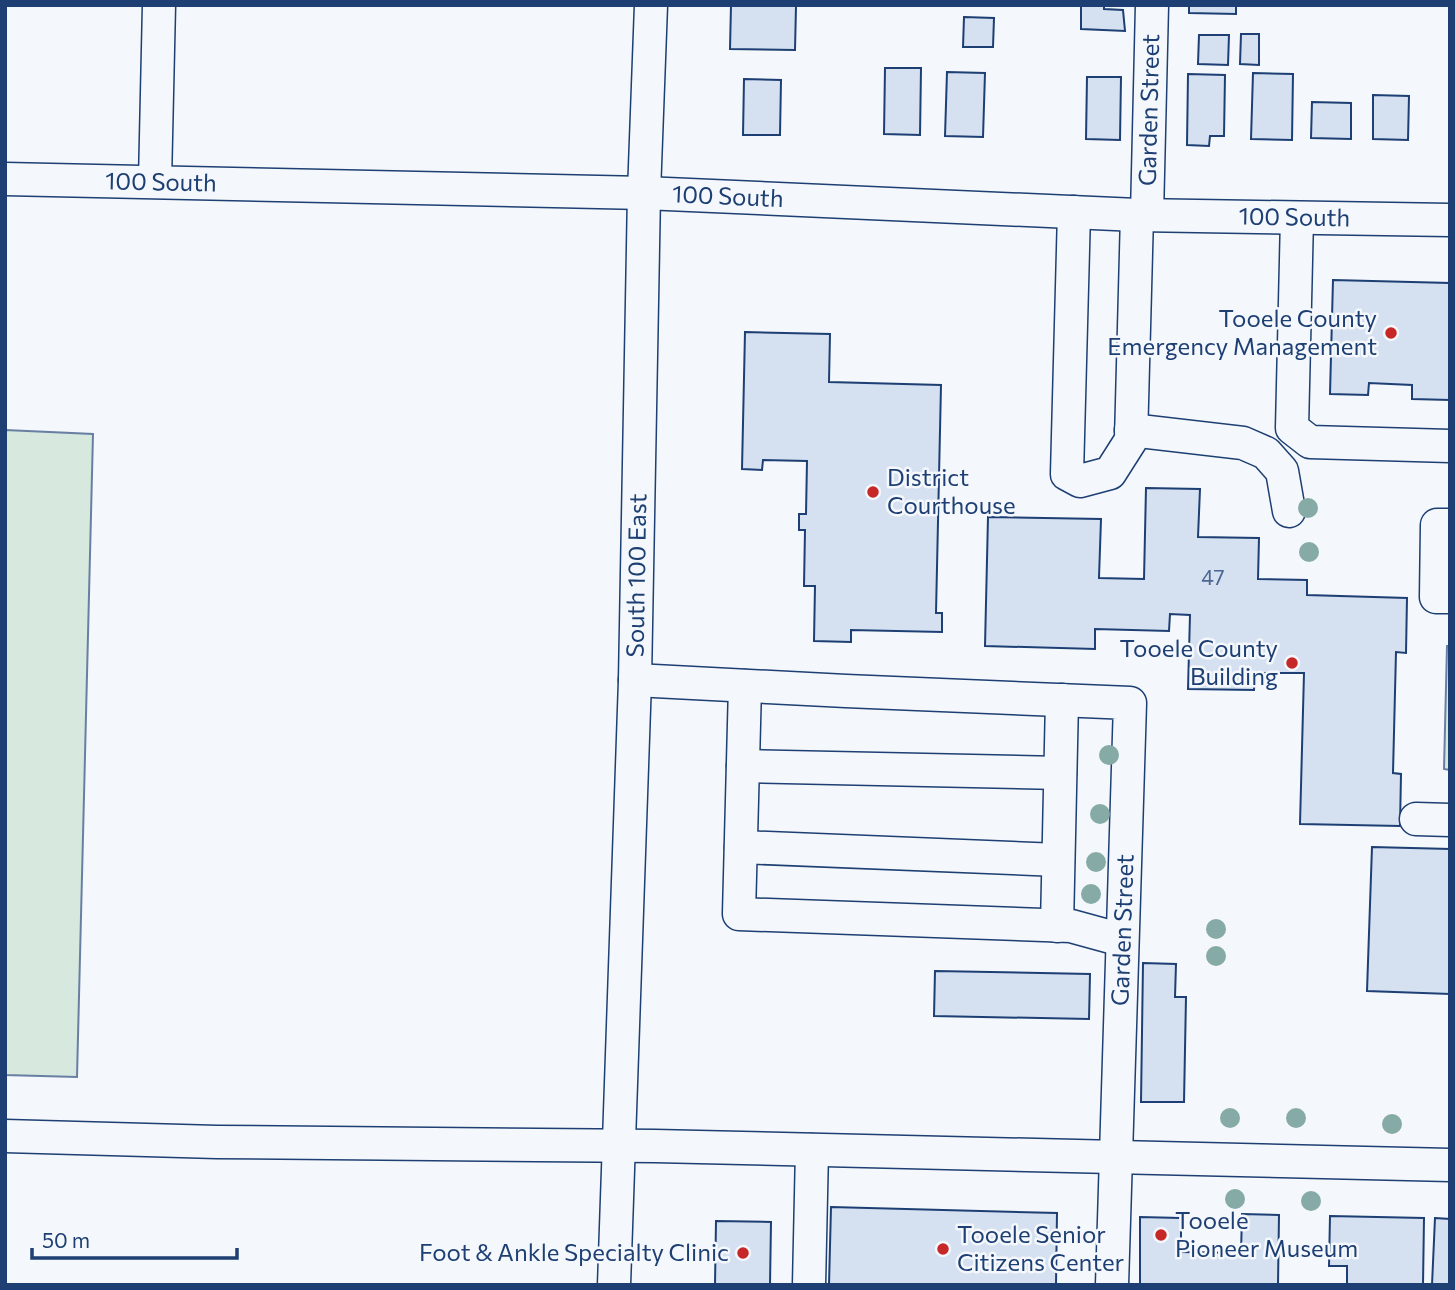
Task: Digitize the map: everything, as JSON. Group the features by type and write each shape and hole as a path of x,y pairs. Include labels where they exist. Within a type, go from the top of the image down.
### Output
{"street":[{"path":"155,181 159,5"},
{"name":"South 100 East","path":"614,1285 635,680 650,5"},
{"name":"Garden Street","path":"1131,430 1152,5"},
{"name":"100 South","path":"5,178 644,193 1142,215 1450,220"},
{"path":"1074,212 1067,474 1080,481 1110,473 1130,440 1131,430 1243,443 1266,453 1282,471 1289,511"},
{"path":"1297,218 1292,428 1310,442 1450,446"},
{"path":"1450,525 1437,525 1436,578 1436,597 1450,597"},
{"path":"635,680 1062,700 1057,926"},
{"path":"745,686 739,915 1071,926 1122,940"},
{"name":"Garden Street","path":"1062,700 1130,703 1112,1285"},
{"path":"743,766 1060,773"},
{"path":"1416,819 1450,820"},
{"path":"741,847 1058,860"},
{"path":"5,1136 216,1142 619,1146 1450,1165"},
{"path":"809,1285 812,1150"}],"shaded area":[{"path":"5,430 93,434 77,1077 5,1075"},
{"path":"1447,646 1450,646 1450,770 1444,769"}],"building":[{"path":"731,5 796,6 795,50 730,49"},
{"path":"1081,5 1104,5 1104,9 1123,10 1125,31 1081,29"},
{"path":"1189,5 1236,5 1236,14 1189,13"},
{"path":"964,17 994,18 993,47 963,47"},
{"path":"1241,34 1259,34 1259,65 1240,64"},
{"path":"1199,35 1229,35 1228,65 1198,64"},
{"path":"885,68 921,68 920,135 884,134"},
{"path":"947,72 985,73 983,137 945,136"},
{"path":"1253,73 1293,74 1292,140 1251,139"},
{"path":"1188,74 1225,75 1224,136 1210,136 1209,146 1187,145"},
{"path":"1087,77 1121,77 1120,140 1086,139"},
{"path":"744,79 781,80 780,135 743,135"},
{"path":"1373,95 1409,96 1408,140 1373,139"},
{"path":"1312,102 1351,103 1351,139 1311,138"},
{"name":"Tooele County Emergency Management","path":"1333,280 1450,283 1450,400 1412,399 1412,385 1369,383 1368,395 1330,394"},
{"name":"District Courthouse","path":"745,332 830,334 829,382 941,385 936,613 942,613 942,632 851,630 851,642 814,641 815,586 804,586 805,530 799,530 799,514 806,514 807,461 763,460 762,470 742,469"},
{"name":"Tooele County Building","path":"1146,488 1200,489 1198,537 1259,538 1258,579 1307,580 1307,595 1407,598 1406,653 1396,652 1393,773 1401,774 1400,826 1300,824 1304,673 1255,673 1254,690 1188,689 1190,615 1170,614 1169,631 1095,629 1095,649 985,646 988,517 1101,519 1099,578 1144,579"},
{"path":"1372,847 1450,849 1450,994 1367,991"},
{"path":"1143,963 1176,964 1175,997 1186,997 1184,1102 1141,1102"},
{"path":"935,971 1090,974 1089,1019 934,1016"},
{"name":"Tooele Senior Citizens Center","path":"831,1207 1057,1213 1056,1285 829,1285"},
{"name":"Tooele Pioneer Museum","path":"1242,1214 1279,1215 1278,1285 1140,1285 1140,1217 1181,1218 1181,1252 1241,1253"},
{"path":"1330,1216 1424,1218 1423,1285 1347,1285 1347,1266 1329,1266"},
{"path":"1435,1218 1450,1219 1450,1285 1432,1285"},
{"name":"Foot & Ankle Specialty Clinic","path":"716,1221 771,1222 770,1285 715,1285"}],"place":[{"name":"Tooele County Emergency Management","path":"1391,333"},
{"name":"District Courthouse","path":"873,492"},
{"name":"Tooele County Building","path":"1292,663"},
{"name":"Tooele Pioneer Museum","path":"1161,1235"},
{"name":"Tooele Senior Citizens Center","path":"943,1249"},
{"name":"Foot & Ankle Specialty Clinic","path":"743,1253"}]}
